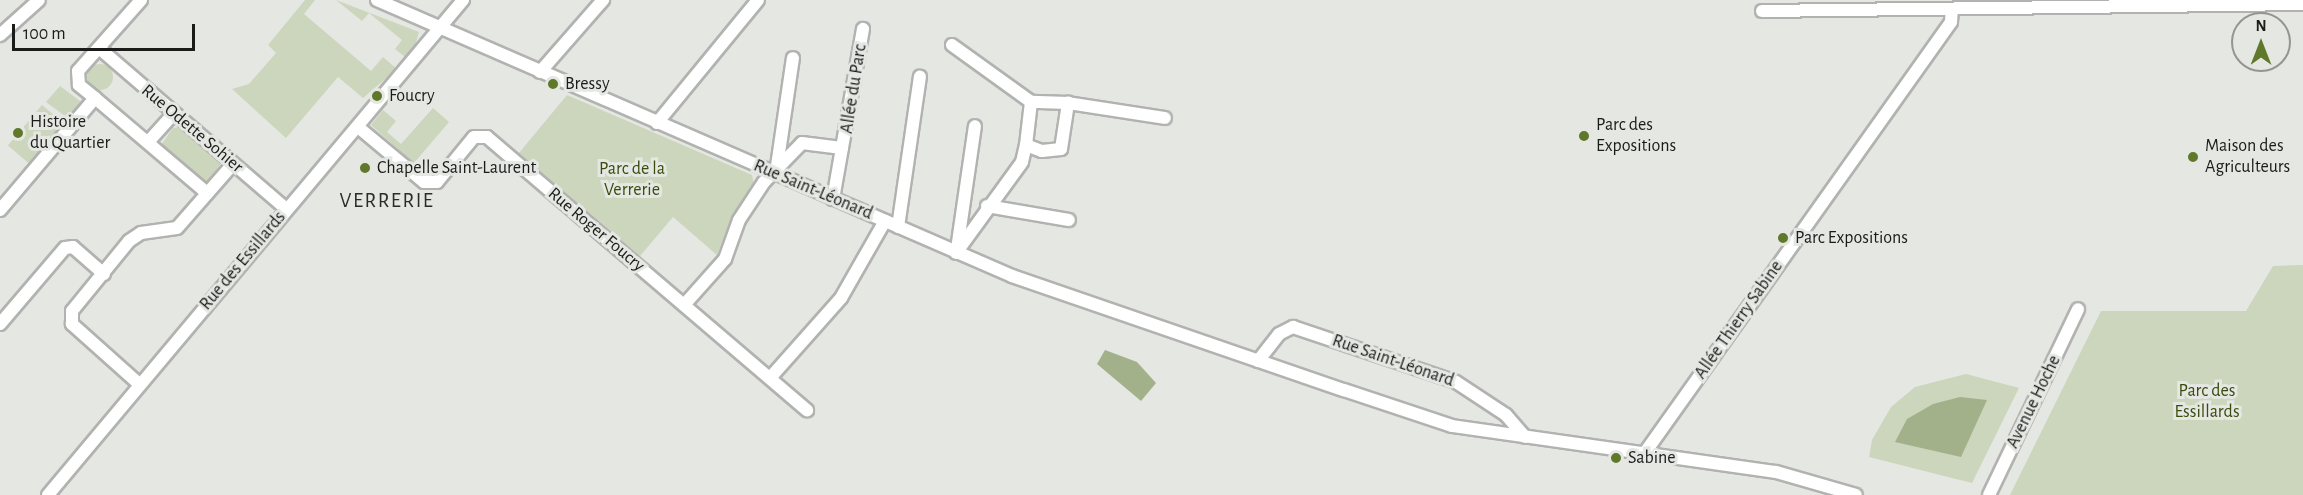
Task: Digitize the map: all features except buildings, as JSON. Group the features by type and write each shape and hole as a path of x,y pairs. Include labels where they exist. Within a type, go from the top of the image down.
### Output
{"street":[{"path":"0,35 39,0"},
{"path":"141,0 76,78 95,98 149,141 207,193"},
{"name":"Rue Saint-Léonard","path":"377,0 657,123 774,169 833,199 956,253 1258,362 1452,426 1776,472 1856,495"},
{"name":"Rue des Essillards","path":"48,495 138,383 358,127 463,0"},
{"path":"540,72 603,0"},
{"path":"657,123 758,0"},
{"path":"1762,11 2233,2 2303,4"},
{"name":"Allée Thierry Sabine","path":"1644,454 1951,22 1952,9"},
{"name":"Allée du Parc","path":"833,199 863,29"},
{"path":"952,45 1031,102 1068,103 1165,118"},
{"name":"Rue Odette Sohier","path":"99,48 286,209"},
{"path":"684,305 725,259 740,220 774,169 793,58"},
{"path":"898,228 920,77"},
{"path":"0,210 95,98"},
{"path":"956,253 987,206 1022,162 1031,102"},
{"path":"1026,145 1042,151 1061,149 1068,103"},
{"path":"149,141 173,114"},
{"path":"956,253 975,126"},
{"name":"Rue Roger Foucry","path":"358,127 424,182 437,182 474,137 487,137 807,410"},
{"name":"Allée du Parc","path":"774,169 802,143 842,148"},
{"path":"138,383 72,324 72,311 141,232 177,228 233,164"},
{"path":"987,206 1069,220"},
{"path":"770,378 841,298 885,221"},
{"path":"0,324 65,248 73,247 105,273"},
{"name":"Avenue Hoche","path":"1989,495 2078,309"},
{"name":"Rue Saint-Léonard","path":"1258,362 1279,334 1293,327 1456,382 1506,415 1526,437"}],"green space":[{"path":"305,0 315,0 304,14 371,71 383,57 397,69 363,98 338,77 286,138 232,89 249,84 276,53 268,45"},
{"path":"336,0 419,32 415,46 405,57 395,49 402,40 369,13 362,21"},
{"path":"100,64 109,68 113,77 109,86 100,90 91,86 87,77 91,68"},
{"path":"60,86 84,104 69,119 46,102"},
{"name":"Parc de la Verrerie","path":"567,95 752,175 754,185 731,219 717,255 673,217 640,256 519,153"},
{"path":"42,105 65,124 31,165 8,146"},
{"path":"433,108 449,122 414,163 371,125 383,110 396,121 387,132 401,144"},
{"path":"181,127 221,163 207,183 161,145 173,128"},
{"name":"Parc des Essillards","path":"2303,265 2303,495 2010,495 2101,311 2246,311 2273,266"},
{"path":"1966,374 2019,388 1972,483 1869,457 1872,440 1891,407 1915,387"}],"shaded area":[{"path":"1105,350 1137,362 1156,383 1141,401 1097,364"},
{"path":"1960,397 1987,400 1961,457 1895,442 1907,419 1933,404"}],"place":[{"name":"Bressy","path":"553,84"},
{"name":"Foucry","path":"377,96"},
{"name":"Histoire du Quartier","path":"18,133"},
{"name":"Parc des Expositions","path":"1584,136"},
{"name":"Maison des Agriculteurs","path":"2193,157"},
{"name":"Chapelle Saint-Laurent","path":"365,168"},
{"name":"Parc Expositions","path":"1783,238"},
{"name":"Sabine","path":"1616,458"}],"district":[{"name":"VERRERIE","path":"387,201"}]}
